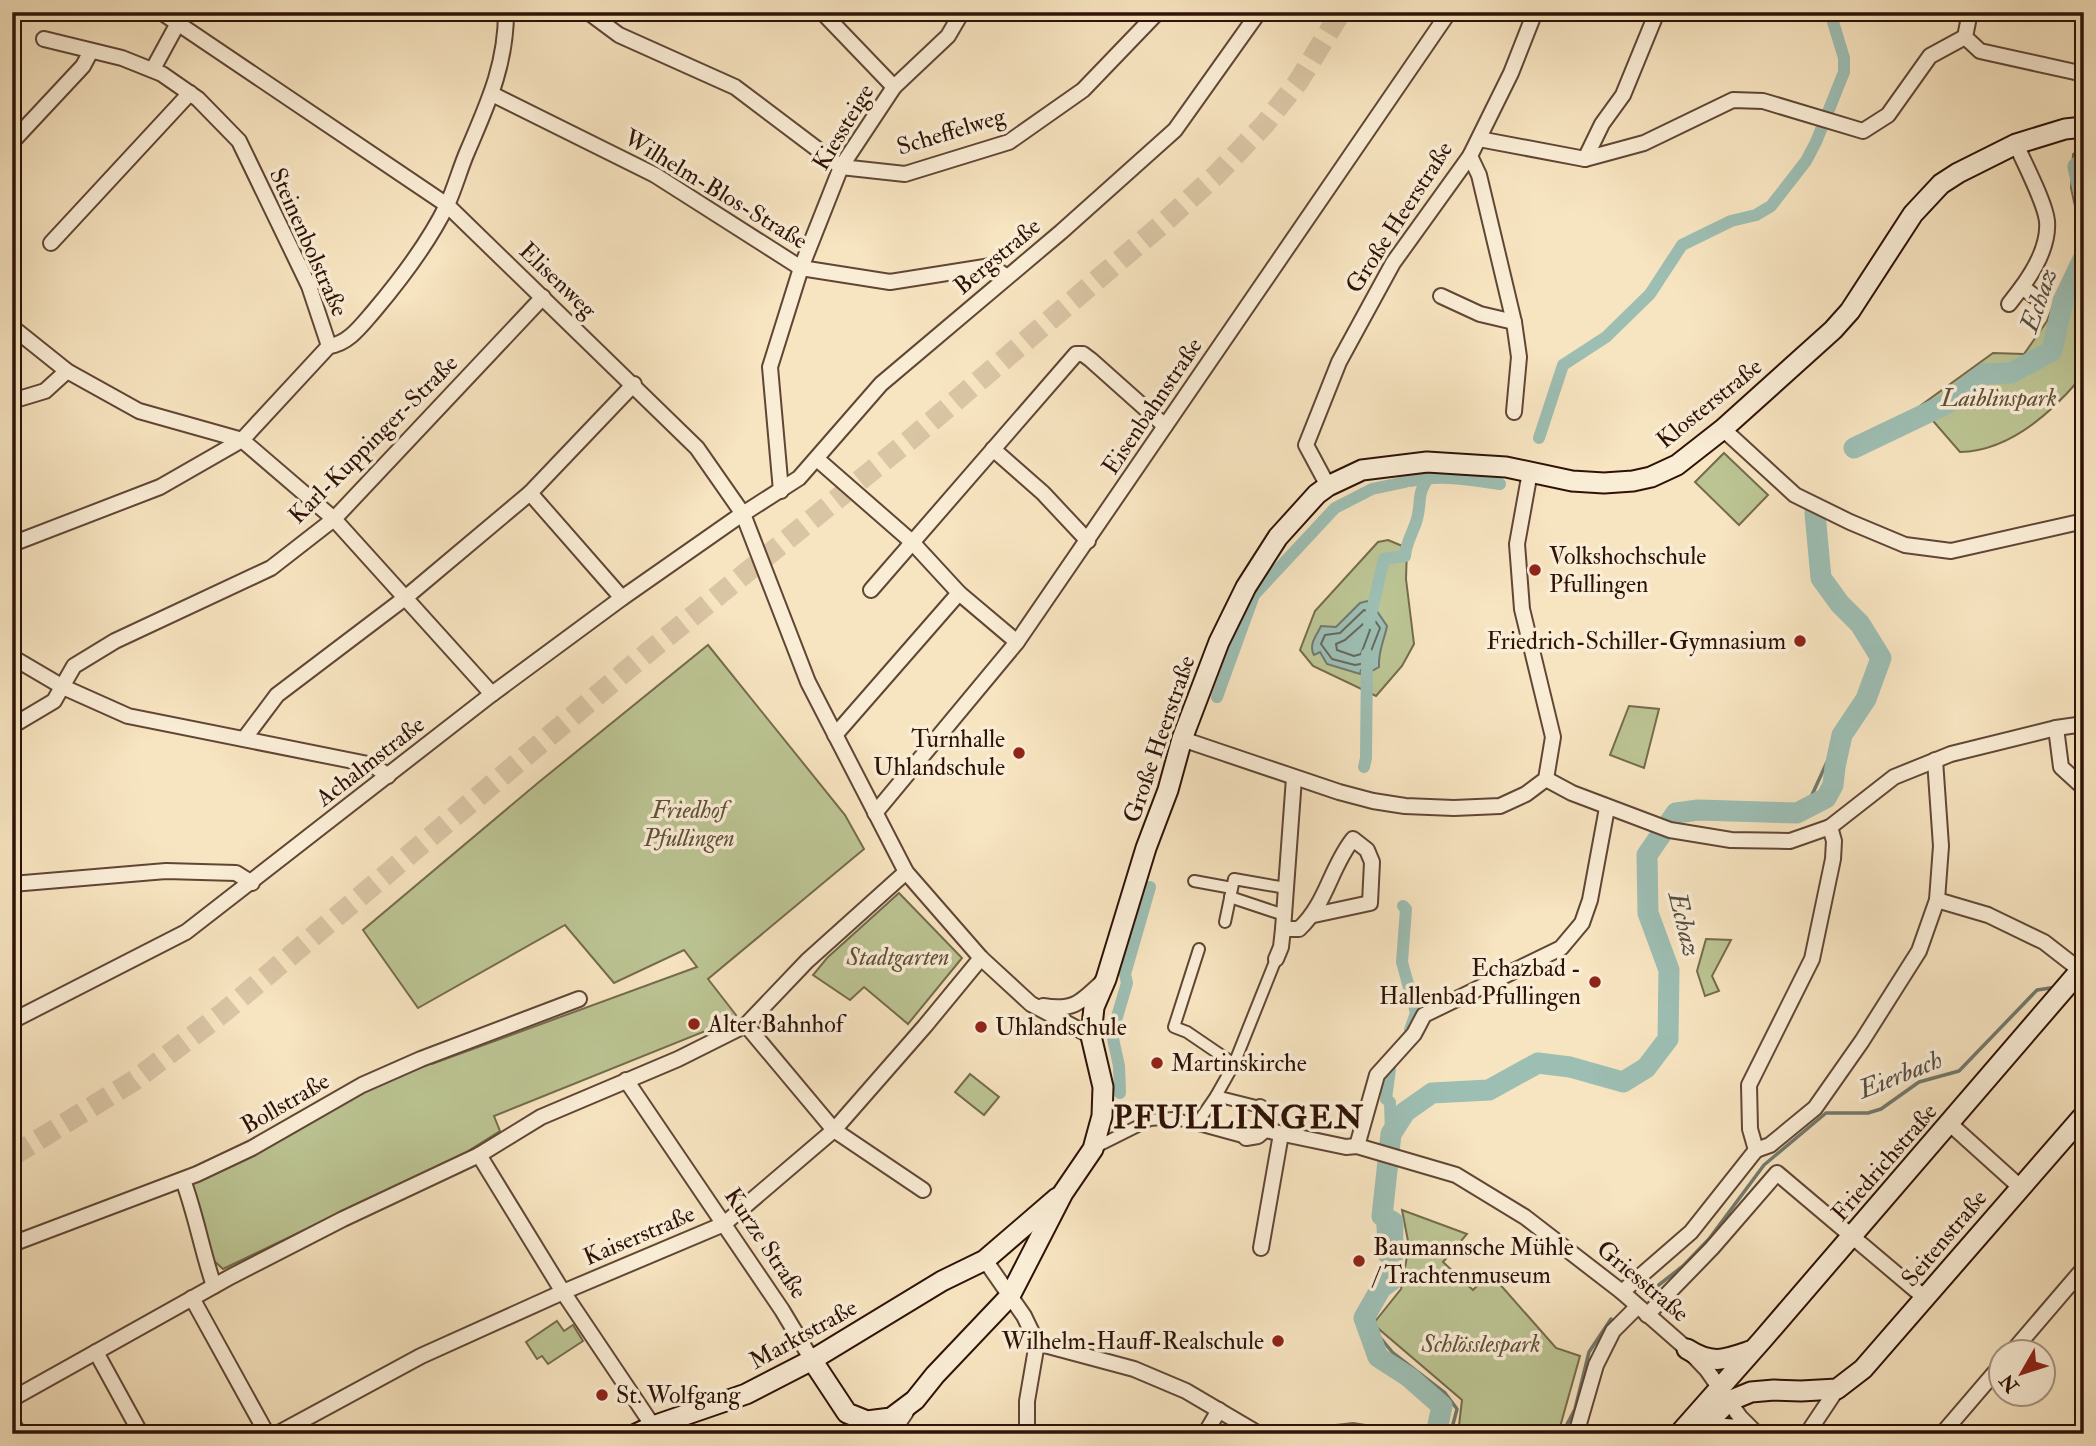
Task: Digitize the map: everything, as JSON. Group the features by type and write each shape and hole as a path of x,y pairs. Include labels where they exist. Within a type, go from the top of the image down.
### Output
{"main road":[{"name":"Klosterstraße","path":"1530,472 1572,481 1604,483 1642,479 1677,465 1723,429 1833,330 1850,311 1913,214 1941,184 2016,144 2064,129 2084,127"},
{"name":"Große Heerstraße","path":"1091,1036 1094,1007 1106,979 1182,739 1219,642 1246,587 1278,537 1299,512 1328,486 1362,470 1427,462 1506,467 1530,472"},
{"name":"Friedrichstraße","path":"1691,1433 1724,1395 1754,1349 2082,968"},
{"path":"847,1413 867,1421 891,1418 915,1400 934,1375 1010,1296 1063,1193 1093,1149 1102,1116 1103,1087 1091,1036"},
{"name":"Seitenstraße","path":"1837,1389 1863,1369 2084,1115"},
{"name":"Marktstraße","path":"644,1430 746,1394 812,1360 942,1281 985,1259 1063,1193"},
{"path":"1687,1349 1699,1357 1720,1360 1754,1349"},
{"name":"Kurze Straße","path":"812,1360 847,1413"},
{"path":"1724,1395 1774,1390 1837,1389"},
{"path":"1691,1433 1718,1427 1754,1434"}],"street":[{"name":"Elisenweg","path":"161,12 181,17 223,55 447,205 697,448 743,514 808,682 906,872 981,958 1031,1004 1091,1036"},
{"path":"329,346 340,345 361,326 401,280 447,205 492,94 506,42 506,12"},
{"path":"588,12 619,35 735,86 841,167"},
{"path":"822,12 894,87"},
{"name":"Kiessteige","path":"781,491 770,367 801,268 841,167 894,87 948,36 962,12"},
{"name":"Scheffelweg","path":"841,167 905,174 1009,142 1083,90 1158,12"},
{"name":"Bergstraße","path":"743,514 799,478 881,384 1061,233 1175,130 1259,12"},
{"name":"Eisenbahnstraße","path":"875,813 1017,642 1450,12"},
{"name":"Große Heerstraße","path":"1328,486 1306,445 1339,362 1393,264 1470,156 1511,73 1535,12"},
{"path":"1585,159 1602,124 1623,94 1657,12"},
{"path":"1965,37 1970,12"},
{"path":"153,69 181,17"},
{"path":"1479,139 1585,159 1644,143 1733,100 1763,101 1863,131 1888,116 1930,56 1965,37"},
{"path":"1965,37 1980,51 2084,74"},
{"name":"Steinenbolstraße","path":"12,544 160,487 242,440 329,346 309,286 239,141 190,93 153,69 44,39"},
{"path":"12,142 83,66 91,51"},
{"path":"51,243 190,93"},
{"name":"Wilhelm-Blos-Straße","path":"492,94 655,176 801,268 890,282 991,266 1007,277"},
{"path":"2010,304 2036,268 2045,239 2047,221 2016,144"},
{"path":"1470,156 1479,174 1514,322 1519,357 1514,411"},
{"path":"2022,287 2037,298"},
{"path":"1441,296 1480,314 1514,322"},
{"name":"Karl-Kuppinger-Straße","path":"12,726 54,701 74,666 115,641 271,568 334,519 543,297"},
{"path":"12,327 67,372 139,411 242,440 334,519 492,694"},
{"path":"871,590 1073,356 1080,353 1085,355 1166,426"},
{"path":"12,401 45,391 67,372"},
{"path":"244,739 276,695 405,598 530,493 634,384"},
{"path":"1723,429 1777,481 1807,502 1905,545 1951,551 2084,520"},
{"path":"993,449 1043,493 1088,541"},
{"path":"817,458 912,542 959,593 1017,642"},
{"path":"1182,739 1350,795 1405,806 1500,806 1526,794 1546,779 1553,737 1522,609 1517,544 1530,472"},
{"path":"530,493 622,598"},
{"name":"Achalmstraße","path":"12,1021 186,932 492,694 622,598 743,514"},
{"path":"835,735 959,593"},
{"path":"12,657 63,687 128,716 373,765 388,776"},
{"path":"1546,779 1572,793 1670,830 1731,840 1790,841 1830,827 1894,777 1935,760 2056,728 2084,724"},
{"path":"2056,728 2061,767 2084,788"},
{"path":"1576,1434 1596,1365 1613,1331 1756,1150 1770,1145 1815,1108 1919,951 1937,900 1941,846 1935,760"},
{"path":"1196,1125 1234,1064 1281,947 1294,778"},
{"path":"1357,1146 1377,1075 1414,1034 1424,1015 1561,948 1582,923 1590,900 1607,807"},
{"path":"1756,1150 1750,1129 1749,1085 1812,959 1833,859 1834,841 1830,827"},
{"path":"1194,881 1231,893 1299,929 1314,915 1345,849 1353,839 1367,850 1373,862 1370,904 1314,915"},
{"path":"12,884 166,871 236,873 252,883"},
{"path":"12,1399 214,1286 343,1219 479,1155 541,1117 678,1059 747,1025 807,961 906,872"},
{"path":"1225,922 1234,879 1286,888"},
{"path":"1937,900 1988,915 2044,942 2082,968"},
{"path":"1199,949 1174,1027 1187,1032 1234,1064"},
{"name":"Kaiserstraße","path":"277,1434 421,1356 724,1224 834,1130 981,958"},
{"path":"1031,1004 1062,1009 1083,1001 1106,979"},
{"name":"Bollstraße","path":"12,1244 183,1180 252,1149 362,1085 421,1059 579,999"},
{"path":"747,1025 834,1130 923,1190"},
{"name":"Kurze Straße","path":"626,1080 812,1360"},
{"path":"1093,1149 1150,1120 1173,1118 1246,1138 1258,1136 1265,1130 1266,1119 1260,1107 1216,1096"},
{"path":"1949,1124 2020,1186"},
{"name":"Griesstraße","path":"1265,1130 1346,1147 1357,1146 1457,1175 1518,1213 1687,1349 1754,1434"},
{"path":"1261,1248 1281,1134"},
{"path":"479,1155 644,1430"},
{"path":"1635,1306 1712,1248 1777,1172 1924,1298"},
{"path":"183,1180 196,1216 201,1249 214,1286"},
{"path":"985,1259 1024,1316 1037,1343 1027,1401 1027,1434"},
{"path":"2024,1338 2084,1268"},
{"path":"192,1298 267,1434"},
{"path":"1037,1343 1134,1369 1186,1391 1259,1434"},
{"path":"96,1352 141,1434"},
{"path":"1942,1434 1988,1379"},
{"name":"Seitenstraße","path":"1807,1434 1837,1389"},
{"path":"891,1434 915,1400"},
{"path":"1205,1434 1219,1410"},
{"name":"Kurze Straße","path":"847,1413 865,1434"},
{"path":"12,1422 19,1434"}],"green space":[{"name":"Laiblinspark","path":"2084,148 2084,324 2076,349 2078,381 2054,407 2026,429 1994,445 1960,452 1920,406 1993,353 2024,354 2047,321 2057,295 2072,276 2078,253 2080,229 2071,188 2073,154"},
{"path":"1724,453 1768,495 1739,525 1695,482"},
{"path":"1388,540 1407,548 1406,579 1414,644 1402,666 1376,696 1313,666 1300,650 1315,611 1378,542"},
{"name":"Friedhof Pfullingen","path":"708,645 845,815 864,849 708,979 736,1015 728,1022 494,1116 500,1131 465,1153 223,1269 201,1249 183,1180 421,1059 432,1064 697,967 684,950 614,983 565,925 418,1008 363,930"},
{"path":"1629,706 1659,709 1644,768 1610,755"},
{"name":"Stadtgarten","path":"899,893 962,958 908,1024 864,987 850,1000 813,975 827,958"},
{"path":"1706,939 1731,940 1712,976 1719,991 1705,996 1697,971"},
{"path":"970,1074 999,1097 984,1115 955,1092"},
{"name":"Schlösslespark","path":"1402,1210 1467,1234 1443,1262 1473,1290 1490,1273 1556,1348 1580,1356 1558,1434 1458,1434 1462,1400 1373,1324 1401,1289 1409,1246"},
{"path":"557,1321 564,1331 573,1325 583,1341 548,1364 542,1356 537,1359 526,1342"},
{"path":"1353,1423 1366,1425 1364,1434 1327,1434 1328,1426"}],"water":[{"path":"1367,601 1387,626 1379,667 1372,671 1361,670 1360,674 1327,664 1320,652 1314,655 1313,643 1321,626 1336,627 1360,603"}],"waterway":[{"path":"1539,438 1563,365 1606,337 1650,294 1682,245 1731,221 1756,215 1771,206 1806,161 1844,72 1844,58 1830,12"},
{"name":"Echaz","path":"2084,163 2078,167 2084,194"},
{"name":"Echaz","path":"1854,448 1946,404 1984,374 2011,373 2052,351 2063,301 2084,257"},
{"path":"1369,623 1384,559 1405,556 1417,519 1421,493 1429,477"},
{"path":"1411,481 1444,478 1500,484"},
{"path":"1217,697 1254,595 1335,508 1372,489 1405,482"},
{"name":"Echaz","path":"1436,1434 1442,1406 1409,1377 1378,1357 1364,1318 1381,1288 1392,1280 1393,1222 1382,1216 1391,1134 1405,1112 1432,1093 1489,1090 1538,1063 1570,1067 1623,1082 1646,1068 1668,1039 1669,970 1648,913 1647,855 1676,813 1698,810 1797,813 1826,798 1833,785 1842,735 1866,699 1881,658 1860,624 1840,604 1821,578 1815,513"},
{"path":"1364,767 1367,654"},
{"path":"1806,808 1827,762 1838,756"},
{"path":"1120,1093 1119,1066 1112,1034 1127,983 1125,974 1150,887"},
{"path":"1403,906 1406,909 1402,962 1416,1013 1410,1030"},
{"name":"Eierbach","path":"1646,1295 1683,1266 1709,1239 1764,1165 1826,1113 1868,1113 1881,1109 1919,1082 1959,1071 2037,990 2057,987"},
{"path":"1390,1069 1386,1099 1390,1102 1391,1134"},
{"name":"Echaz","path":"1382,1216 1384,1256"},
{"name":"Echaz","path":"1381,1272 1381,1288"},
{"path":"1364,1318 1393,1353 1445,1393 1457,1409 1452,1428 1438,1434"},
{"name":"Eierbach","path":"1562,1434 1575,1409 1589,1352 1611,1319"}],"tunnel":[{"path":"12,1156 135,1080 224,1012 647,653 911,439 1160,226 1216,175 1264,125 1298,82 1341,12"}],"place":[{"name":"Volkshochschule Pfullingen","path":"1535,570"},
{"name":"Friedrich-Schiller-Gymnasium","path":"1800,641"},
{"name":"Turnhalle Uhlandschule","path":"1019,753"},
{"name":"Echazbad - Hallenbad Pfullingen","path":"1595,982"},
{"name":"Alter Bahnhof","path":"694,1024"},
{"name":"Uhlandschule","path":"981,1027"},
{"name":"Martinskirche","path":"1157,1063"},
{"name":"Baumannsche Mühle / Trachtenmuseum","path":"1359,1261"},
{"name":"Wilhelm-Hauff-Realschule","path":"1278,1341"},
{"name":"St. Wolfgang","path":"602,1395"}],"district":[{"name":"PFULLINGEN","path":"1239,1117"}]}
